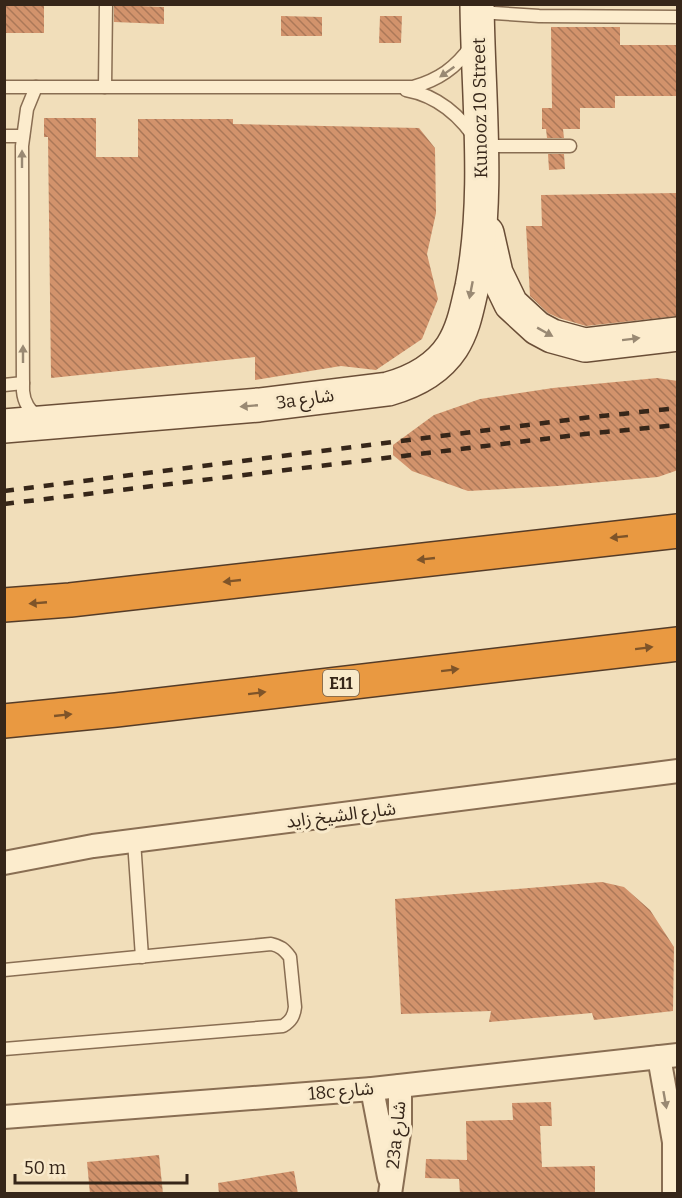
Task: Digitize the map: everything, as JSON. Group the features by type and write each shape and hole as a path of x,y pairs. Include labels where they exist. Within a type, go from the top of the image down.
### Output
{"highway":[{"path":"4,605 70,600 678,531"},
{"name":"E11","path":"4,721 678,644"}],"street":[{"name":"Kunooz 10 Street","path":"478,15 482,211"},
{"path":"482,211 495,273 502,289 511,304 537,327 552,336 585,345 678,334"},
{"name":"3a شارع","path":"4,426 259,405 388,388 418,378 443,358 462,328 475,271 482,211"},
{"name":"شارع الشيخ زايد","path":"4,863 63,851 134,841 678,771"},
{"path":"668,1056 676,1134 674,1194"},
{"name":"18c شارع","path":"4,1117 372,1089 668,1056"},
{"name":"23a شارع","path":"390,1189 400,1126 400,1086"},
{"name":"23a شارع","path":"372,1089 390,1189"}],"lane":[{"path":"105,87 106,4"},
{"path":"4,87 396,88 421,85 444,75 471,47 478,15 678,17"},
{"path":"36,87 27,109 23,135 23,383 24,399 29,409 47,423"},
{"path":"396,88 421,94 444,105 465,123 480,146 570,146"},
{"path":"4,136 23,135"},
{"path":"4,385 23,383"},
{"path":"134,841 142,957"},
{"path":"4,970 271,944 285,950 290,957 295,1007 294,1015 283,1026 4,1049"}],"building":[{"path":"4,4 44,4 44,33 4,33"},
{"path":"114,5 164,7 164,24 114,22"},
{"path":"281,16 322,17 322,36 281,36"},
{"path":"380,16 402,16 401,43 379,43"},
{"path":"551,27 620,27 620,45 678,45 678,96 615,96 615,108 580,108 580,129 563,129 564,138 547,138 546,129 542,129 542,108 552,108"},
{"path":"44,118 96,118 96,157 138,157 138,119 233,119 233,124 419,128 435,148 436,213 427,254 438,299 422,339 376,370 341,366 255,380 255,357 51,378 48,137 44,137"},
{"path":"548,154 564,154 565,169 549,170"},
{"path":"678,193 678,316 586,326 548,313 530,296 526,226 542,226 541,195"},
{"path":"657,378 678,381 678,470 658,477 468,491 412,471 393,455 393,445 434,415 480,399 553,388"},
{"path":"602,882 624,887 650,910 674,947 673,1011 594,1020 592,1013 489,1022 491,1011 401,1014 395,899"},
{"path":"551,1102 552,1126 540,1126 542,1167 595,1166 595,1194 460,1194 459,1179 425,1178 426,1159 467,1160 466,1121 513,1120 512,1103"},
{"path":"159,1155 163,1194 90,1194 87,1162"},
{"path":"294,1171 298,1194 219,1194 218,1183"}],"railway":[{"path":"4,491 678,408"},
{"path":"4,504 585,434 678,425"}]}
